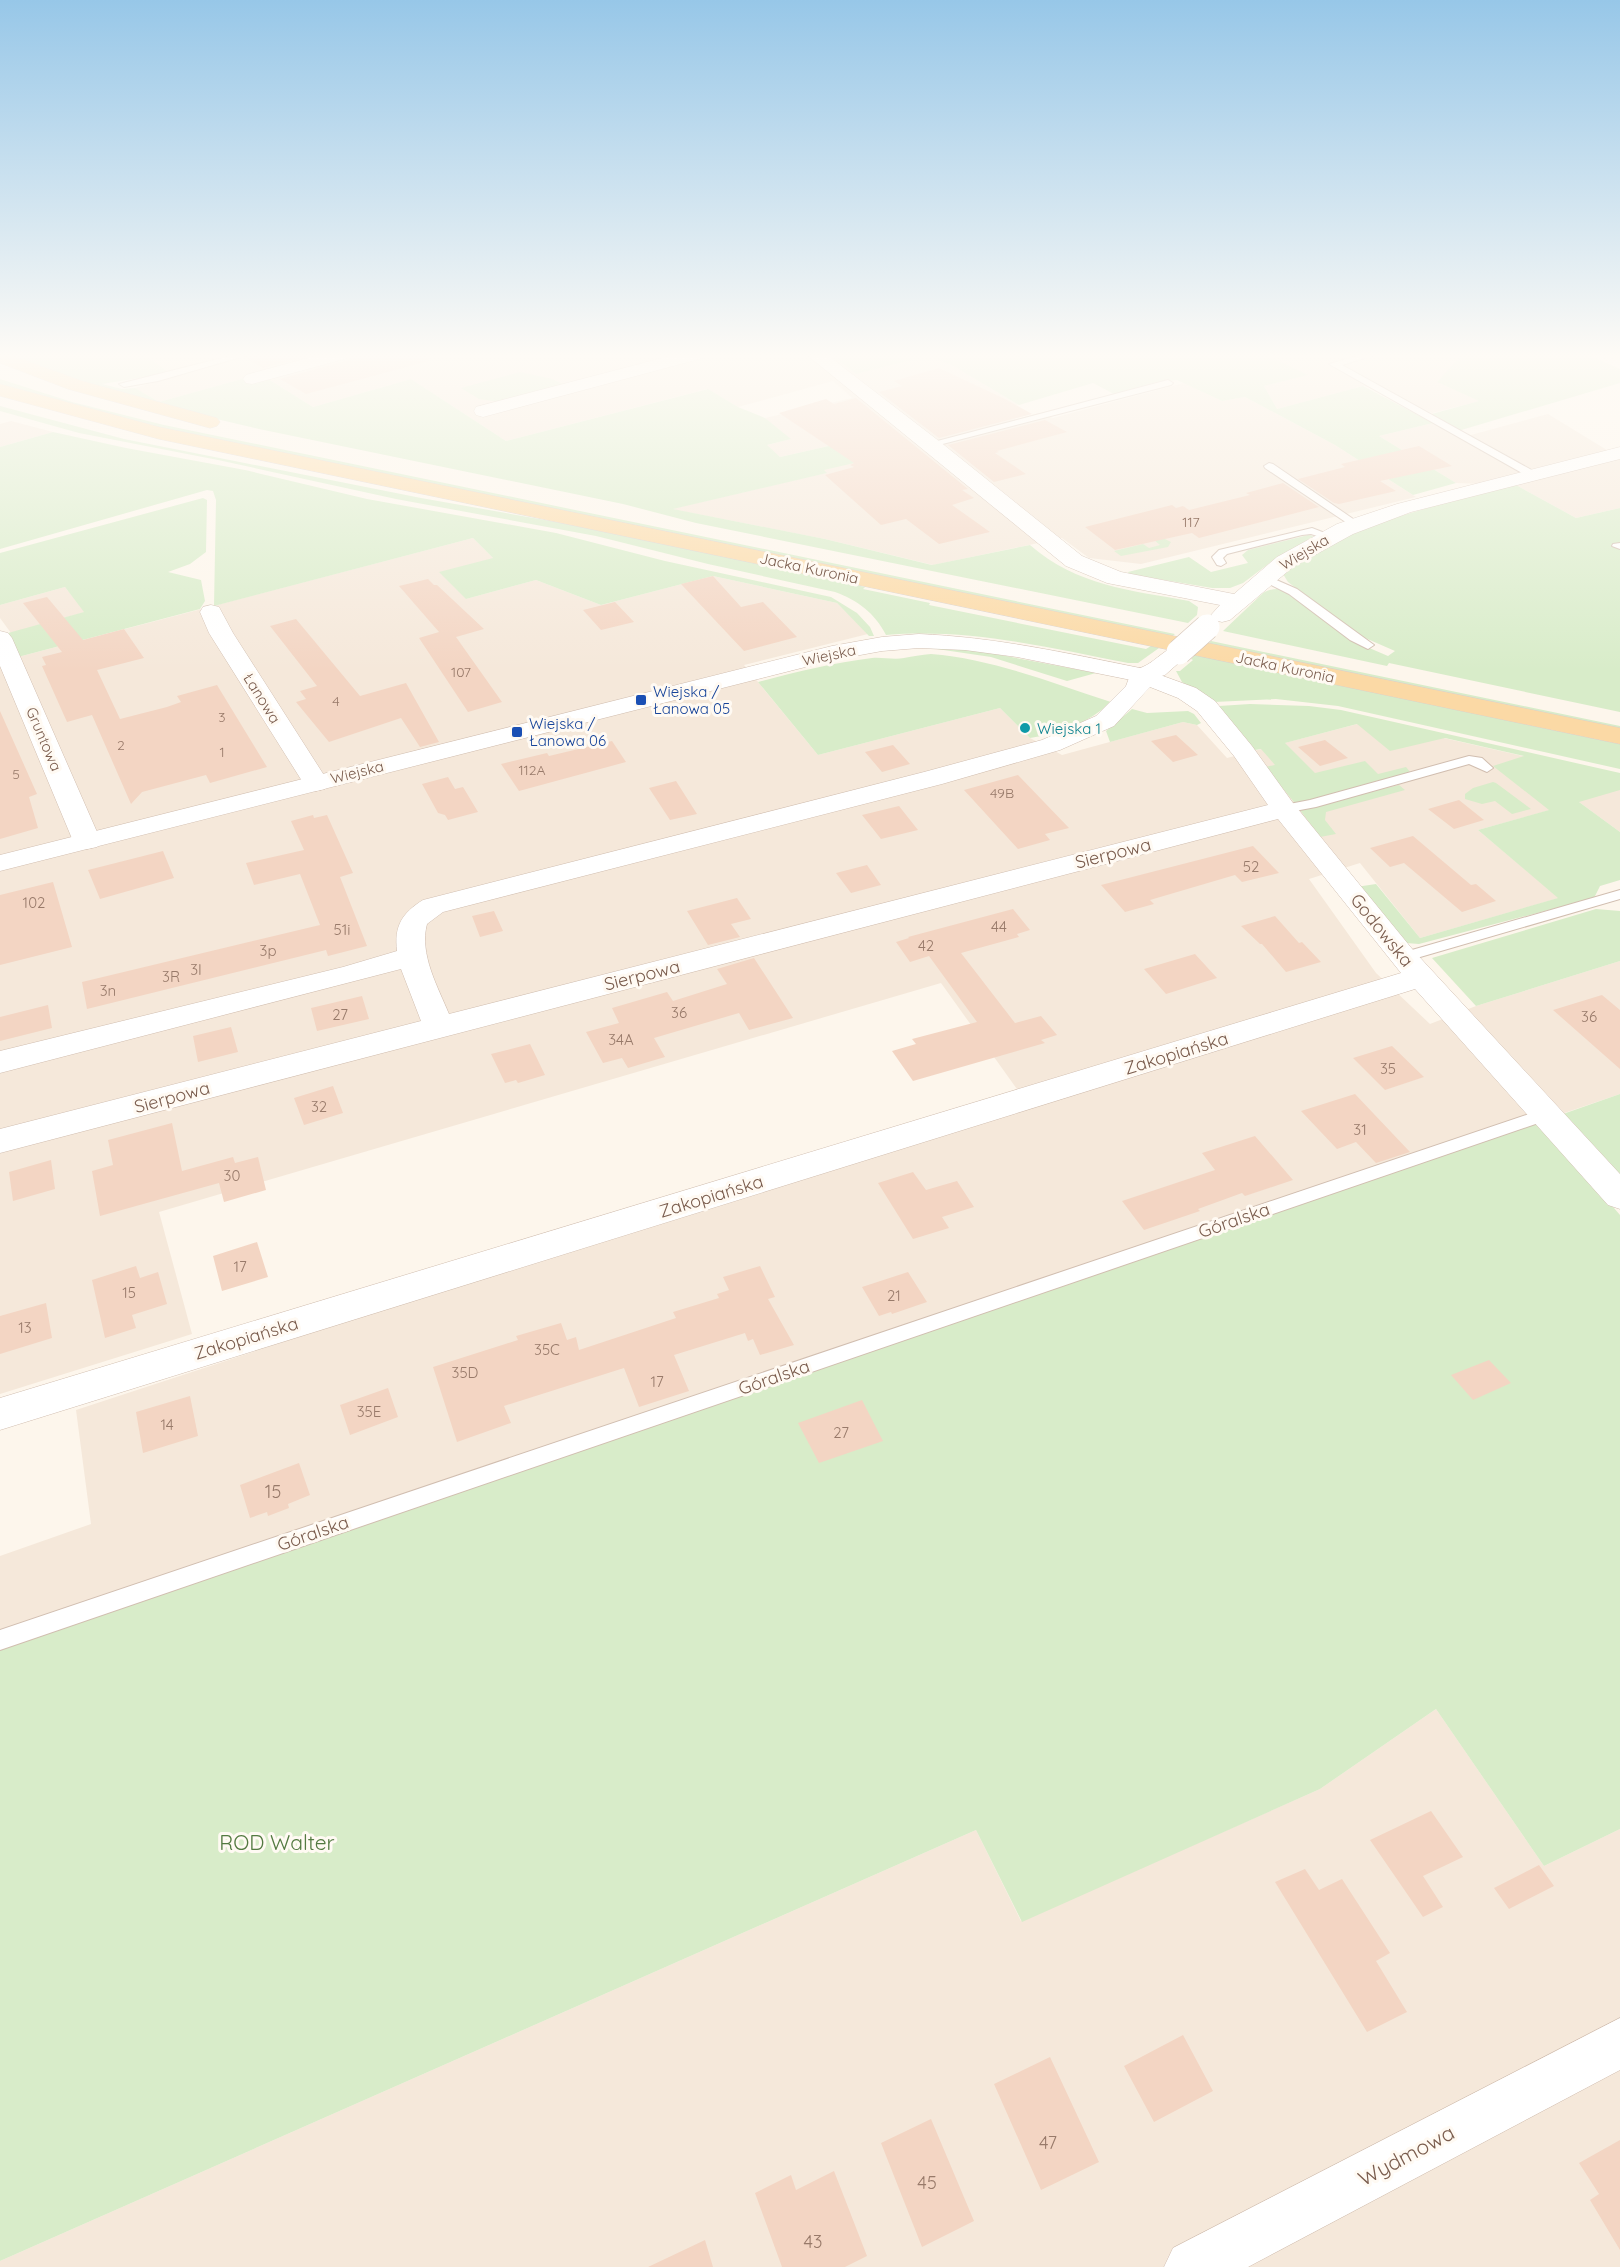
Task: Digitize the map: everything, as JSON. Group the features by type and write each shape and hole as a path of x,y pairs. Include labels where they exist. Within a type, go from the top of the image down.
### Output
{"main road":[{"name":"Jacka Kuronia","path":"318,460 1620,736"},
{"name":"Jacka Kuronia","path":"322,460 1620,719"}],"street":[{"path":"950,460 1063,554 1080,565 1115,578 1237,601"},
{"name":"Wiejska","path":"0,863 810,658 882,644 938,642 993,646 1141,675 1161,668 1265,578 1295,555 1330,537 1404,508 1593,460"},
{"name":"Łanowa","path":"211,612 221,633 316,783"},
{"name":"Gruntowa","path":"0,638 87,841"},
{"path":"439,1027 412,956 411,927 418,915 433,906 933,778 1051,745 1105,721 1139,687 1141,675"},
{"name":"Godowska","path":"1141,675 1187,693 1206,706 1244,752 1284,809 1413,967 1620,1196"},
{"name":"Sierpowa","path":"0,1142 1284,809"},
{"path":"0,1062 350,975 412,956"},
{"name":"Zakopiańska","path":"0,1414 1413,967"},
{"name":"Wydmowa","path":"1192,2267 1620,2043"}],"lane":[{"path":"1506,460 1533,475"},
{"path":"1269,466 1357,525"},
{"path":"1221,563 1217,557 1223,552 1302,532 1312,531 1330,537"},
{"path":"1265,578 1290,588 1347,633 1368,645"},
{"path":"1284,809 1311,804 1469,760 1477,761 1486,768"},
{"path":"1413,967 1620,894"},
{"name":"Góralska","path":"0,1640 1547,1114"}],"shaded area":[{"path":"833,460 1358,460 1416,497 1141,564 1089,558 1062,538 933,565 825,539 671,509 826,473 823,470"},
{"path":"1418,460 1620,460 1620,508 1576,518 1516,485 1456,483"},
{"path":"473,538 493,558 466,599 536,580 601,605 713,576 837,603 868,634 744,665 818,755 1000,708 1030,738 1062,755 1183,722 1197,725 1227,758 1369,721 1620,778 1620,832 1579,802 1478,830 1559,898 1420,938 1360,863 1309,879 1376,973 1430,1024 1476,1006 1620,961 1620,1094 0,1646 0,1556 91,1524 76,1410 1024,1099 941,983 159,1212 192,1334 0,1394 0,637 18,657"},
{"path":"65,587 85,612 11,633 0,618 0,605"},
{"path":"1436,1709 1544,1866 1620,1829 1620,2267 0,2267 0,2261 976,1830 1021,1921 1320,1789"}],"green space":[{"path":"0,460 190,460 245,470 367,499 556,533 665,561 831,597 857,613 870,627 874,636 869,636 837,603 713,576 601,605 536,580 466,599 439,572 493,558 473,538 214,606 216,500 213,491 207,490 0,549"},
{"path":"218,460 229,460 421,498 602,530 865,587 863,589 930,603 929,605 1146,649 1151,646 1159,648 1138,663 1128,663 1007,640 947,634 886,635 865,608 835,592 596,536 396,499"},
{"path":"312,460 332,460 1175,634 1170,638"},
{"path":"408,460 868,460 824,470 827,473 673,509 825,539 932,565 1030,545 1066,570 1085,578 1125,589 1189,601 1198,607 1197,615 1188,623 696,523 623,504"},
{"path":"1358,460 1418,460 1456,483 1413,495"},
{"path":"1516,485 1576,518 1620,508 1620,712 1389,663 1387,666 1223,631 1263,593 1273,589 1282,589 1353,641 1388,656 1395,651 1356,634 1288,582 1283,574 1332,542 1362,529 1426,508"},
{"path":"203,498 207,500 206,552 190,564 168,572 201,580 205,601 200,609 18,657 8,633 84,612 65,587 0,605 0,553"},
{"path":"1308,535 1314,536 1275,559 1243,583 1230,588 1212,588 1128,572 1189,557 1211,572 1248,563 1242,555 1248,550"},
{"path":"1161,537 1171,542 1168,547 1121,556 1114,551 1143,544 1149,548 1160,545 1154,540"},
{"path":"1211,641 1620,726 1620,731 1206,646"},
{"path":"930,648 974,650 1096,673 1067,681 991,657"},
{"path":"931,654 1000,666 1111,702 1083,722 1030,738 1000,708 818,755 758,682 857,660 900,659"},
{"path":"1195,655 1620,744 1620,769 1338,706 1276,699 1214,702 1182,682 1176,671 1180,671 1193,660 1191,659"},
{"path":"1250,704 1309,706 1341,710 1620,773 1620,790 1579,802 1620,832 1620,880 1600,886 1594,898 1419,944 1406,943 1356,887 1376,884 1420,938 1558,898 1478,830 1549,810 1493,766 1524,756 1445,738 1390,751 1357,724 1285,743 1315,773 1365,761 1378,774 1406,767 1411,773 1307,802 1294,802 1265,767 1275,765 1261,749 1255,750 1219,706"},
{"path":"1132,709 1147,713 1188,711 1194,714 1201,723 1197,725 1183,722 1110,742 1106,731"},
{"path":"1493,782 1531,809 1512,814 1495,801 1482,804 1465,799 1465,794 1473,788"},
{"path":"1399,785 1405,790 1326,812 1325,820 1336,834 1320,837 1300,810"},
{"path":"1596,909 1620,911 1620,961 1476,1006 1432,958"},
{"path":"1620,1094 1620,1175 1563,1114"},
{"name":"ROD Walter","path":"1540,1122 1620,1215 1620,1829 1544,1866 1436,1709 1320,1789 1022,1922 976,1830 0,2261 0,1647"}],"building":[{"path":"849,460 932,460 968,489 962,490 974,498 952,505 990,532 939,544 906,519 881,525 825,475 854,467 850,465 854,463"},
{"path":"966,460 1005,460 1026,474 994,482"},
{"path":"1359,460 1442,460 1452,466 1380,481 1396,491 1339,504 1298,479 1345,467 1341,464"},
{"path":"1283,483 1319,507 1199,538 1192,533 1115,550 1085,527 1172,505 1176,508 1183,506 1189,510 1250,495 1246,493"},
{"path":"713,576 741,607 763,602 797,637 744,651 681,584"},
{"path":"428,579 484,629 456,637 502,702 468,712 419,638 439,632 399,586"},
{"path":"47,597 83,640 124,629 144,658 97,670 120,719 167,707 181,702 177,696 217,685 267,767 210,783 206,775 142,792 131,804 92,715 67,722 42,666 46,665 42,657 62,652 23,603"},
{"path":"615,602 634,622 601,630 583,610"},
{"path":"296,619 360,696 406,683 439,742 420,747 401,718 329,742 296,702 306,699 300,691 317,686 270,626"},
{"path":"0,711 37,794 29,797 38,828 0,839"},
{"path":"1176,735 1198,755 1173,762 1151,741"},
{"path":"1325,740 1348,758 1320,766 1298,747"},
{"path":"612,741 626,762 519,791 501,764 547,753 549,756"},
{"path":"893,745 910,764 882,772 865,752"},
{"path":"1018,775 1069,828 1045,834 1050,840 1018,849 964,790"},
{"path":"448,777 455,789 463,787 478,812 448,820 445,815 438,813 422,784"},
{"path":"676,781 697,814 670,820 649,788"},
{"path":"1459,800 1484,820 1454,829 1428,809"},
{"path":"899,806 918,830 881,839 862,815"},
{"path":"313,815 314,818 327,815 353,873 340,877 367,946 328,956 326,950 87,1009 82,982 320,925 300,874 254,885 246,863 304,850 291,821"},
{"path":"1413,836 1471,885 1476,884 1496,901 1462,912 1404,863 1390,867 1370,848"},
{"path":"1253,846 1279,873 1242,882 1235,875 1150,900 1154,904 1125,912 1101,885"},
{"path":"163,851 174,878 100,899 88,870"},
{"path":"867,865 881,885 851,893 836,873"},
{"path":"53,882 72,947 0,965 0,895"},
{"path":"737,898 751,919 731,924 740,937 708,945 687,911"},
{"path":"1013,909 1030,930 1017,934 1019,937 961,953 1015,1023 1041,1016 1057,1035 1041,1040 1045,1043 913,1081 892,1051 916,1044 912,1039 977,1022 929,956 910,962 896,942"},
{"path":"494,911 503,931 480,937 472,916"},
{"path":"1275,916 1299,943 1302,942 1321,962 1286,972 1262,944 1241,926"},
{"path":"1195,954 1217,978 1166,994 1144,969"},
{"path":"754,958 793,1018 749,1030 739,1013 654,1038 665,1057 628,1068 622,1058 603,1063 586,1032 619,1023 612,1008 667,992 673,1001 727,984 717,969"},
{"path":"1602,995 1620,1010 1620,1069 1553,1010"},
{"path":"362,996 369,1019 317,1031 311,1008"},
{"path":"48,1005 52,1028 0,1041 0,1017"},
{"path":"231,1027 238,1052 198,1062 193,1036"},
{"path":"530,1044 545,1075 518,1083 516,1080 505,1083 491,1054"},
{"path":"1392,1046 1424,1077 1385,1090 1353,1058"},
{"path":"333,1086 343,1113 304,1125 294,1098"},
{"path":"1355,1094 1410,1152 1376,1163 1356,1142 1337,1149 1301,1111"},
{"path":"172,1123 182,1171 233,1157 235,1163 258,1157 266,1190 224,1202 219,1183 100,1216 92,1171 113,1165 108,1140"},
{"path":"1255,1136 1293,1180 1245,1196 1242,1193 1198,1209 1200,1211 1144,1230 1122,1201 1215,1170 1202,1153"},
{"path":"51,1160 55,1189 13,1201 9,1172"},
{"path":"913,1172 926,1190 957,1181 974,1207 942,1217 949,1228 913,1239 878,1183"},
{"path":"257,1242 268,1277 222,1291 213,1256"},
{"path":"136,1266 140,1278 158,1272 167,1304 132,1315 136,1328 105,1338 92,1280"},
{"path":"760,1266 775,1297 768,1299 794,1345 760,1355 753,1339 748,1341 745,1333 674,1355 689,1391 639,1407 624,1368 504,1406 511,1423 457,1442 433,1367 518,1340 516,1336 561,1323 567,1340 576,1337 579,1350 676,1318 673,1312 719,1298 717,1294 729,1290 723,1277"},
{"path":"908,1272 927,1302 879,1316 862,1287"},
{"path":"46,1303 52,1338 0,1354 0,1316"},
{"path":"1489,1360 1511,1383 1473,1400 1451,1375"},
{"path":"388,1388 398,1417 350,1435 340,1405"},
{"path":"190,1396 198,1436 143,1453 136,1412"},
{"path":"862,1400 883,1441 819,1463 798,1423"},
{"path":"299,1463 310,1495 288,1504 289,1508 268,1516 267,1512 250,1518 240,1485"},
{"path":"1431,1811 1463,1857 1423,1876 1443,1907 1423,1917 1370,1840"},
{"path":"1539,1865 1554,1886 1509,1909 1494,1888"},
{"path":"1305,1869 1319,1890 1342,1879 1390,1953 1376,1961 1407,2012 1367,2032 1275,1882"},
{"path":"1183,2035 1213,2091 1154,2122 1124,2066"},
{"path":"1050,2057 1099,2162 1041,2190 994,2084"},
{"path":"931,2119 974,2221 922,2247 881,2143"},
{"path":"1620,2140 1620,2250 1590,2200 1599,2194 1579,2163"},
{"path":"834,2171 867,2256 845,2267 782,2267 755,2193 791,2175 796,2190"},
{"path":"705,2240 713,2267 648,2267"}],"place":[{"name":"Wiejska / Łanowa 05","path":"641,700"},
{"name":"Wiejska 1","path":"1025,728"},
{"name":"Wiejska / Łanowa 06","path":"517,732"}]}
